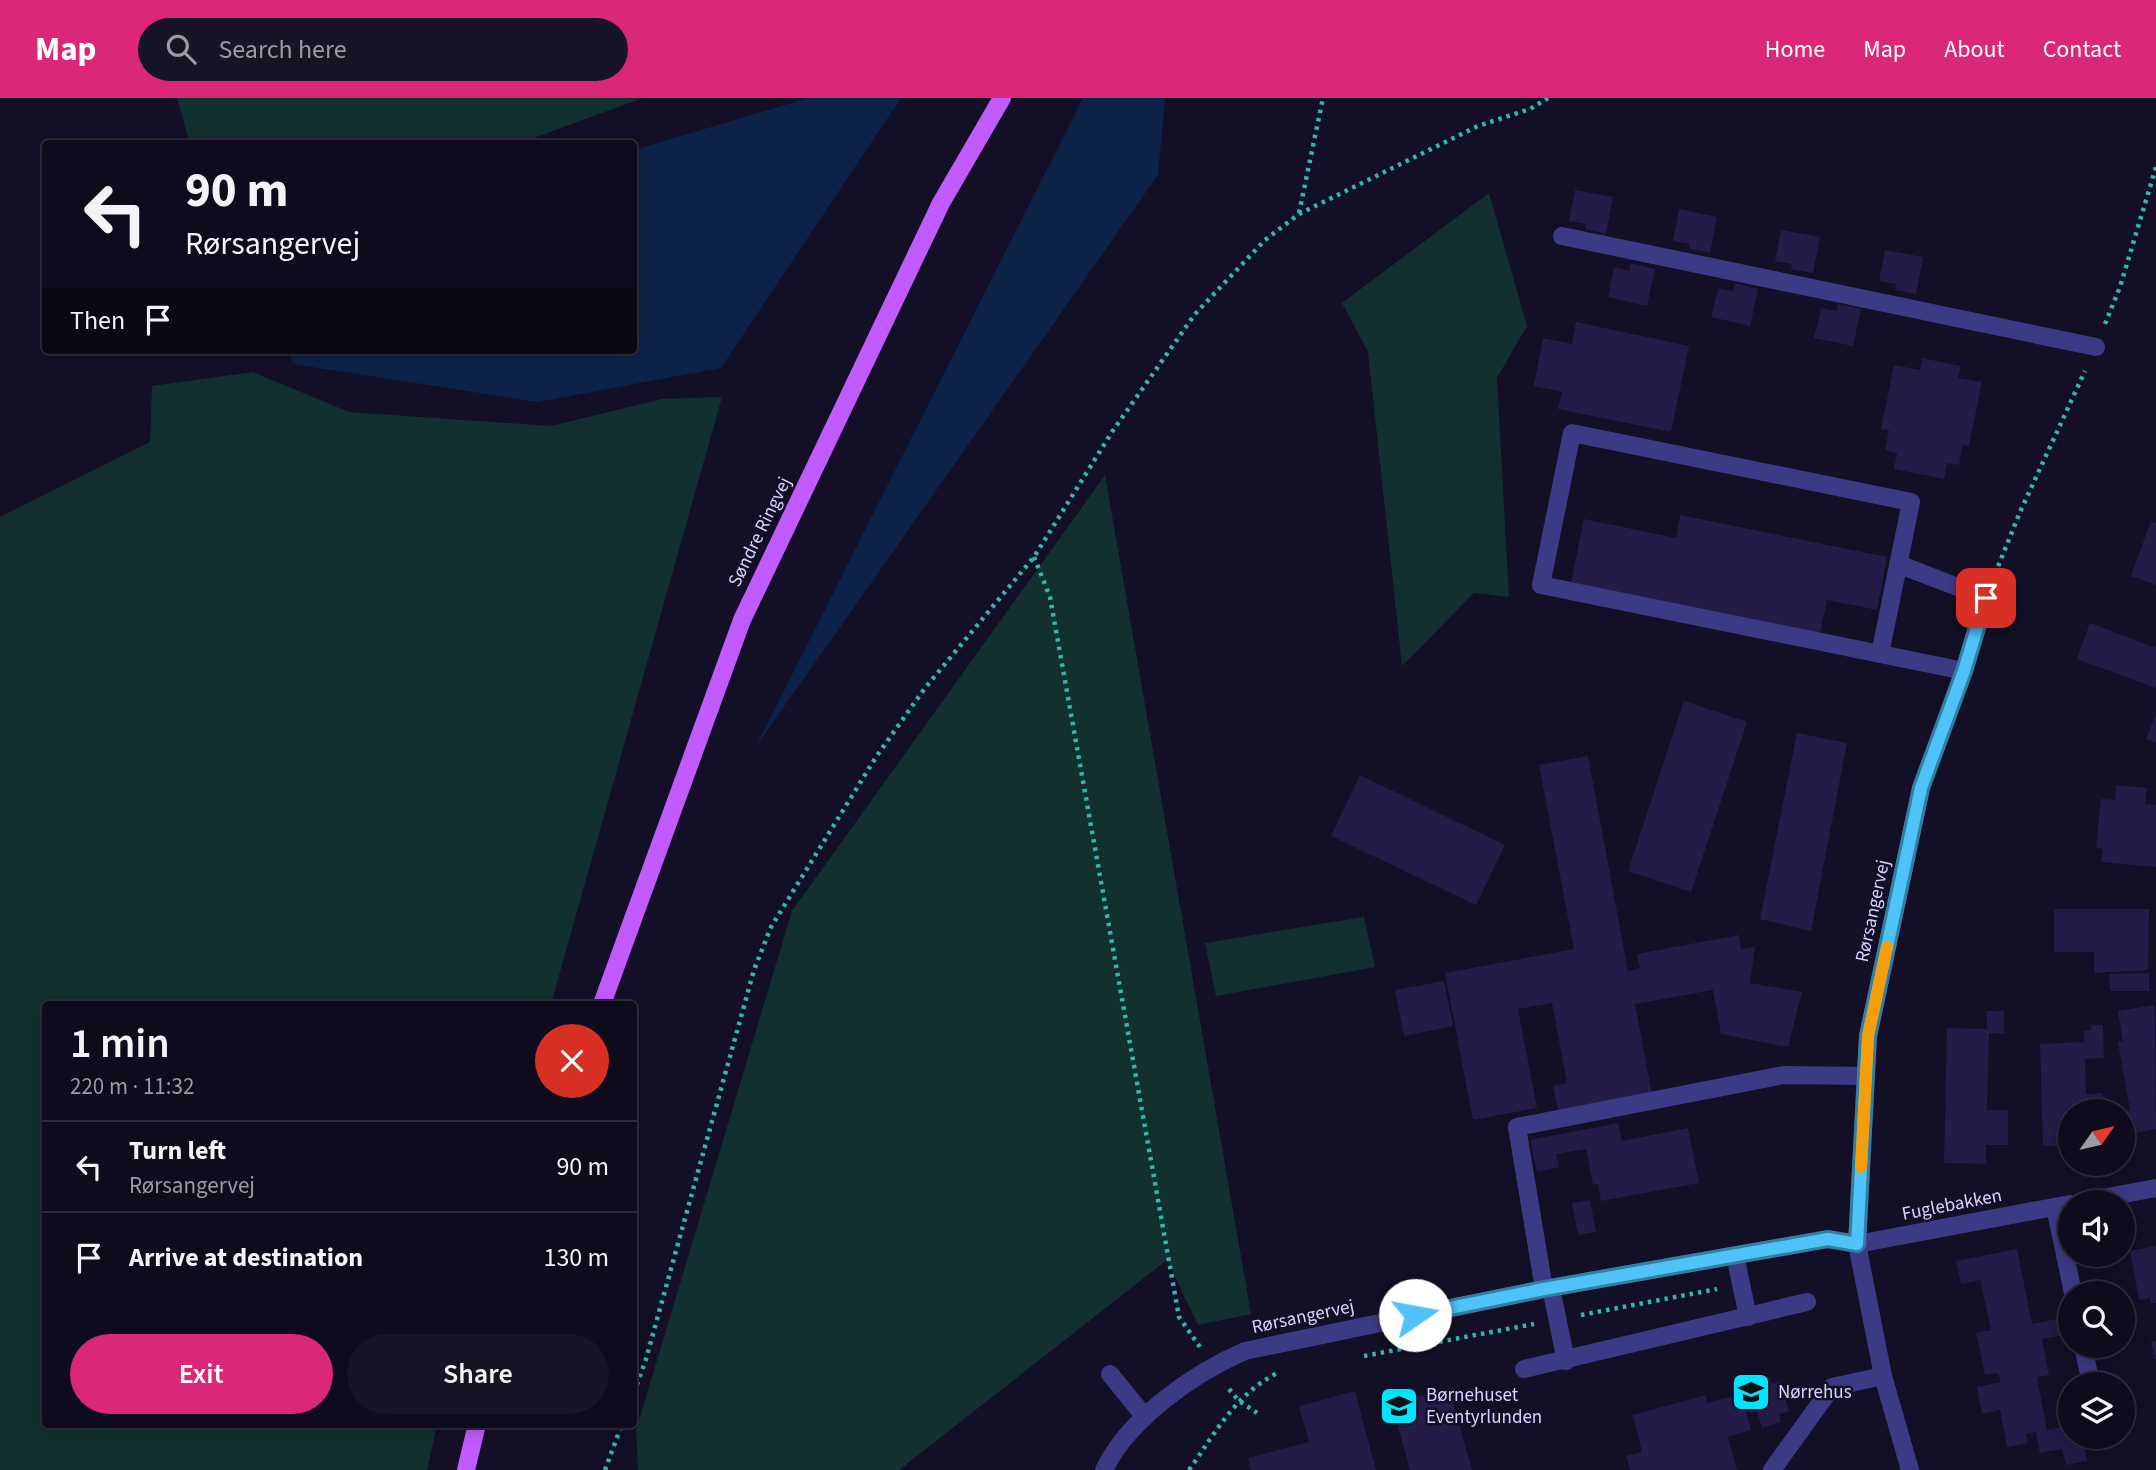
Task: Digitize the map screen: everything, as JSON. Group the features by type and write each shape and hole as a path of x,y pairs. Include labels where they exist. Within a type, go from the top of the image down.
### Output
{"main road":[{"name":"Søndre Ringvej","path":"603,1001 742,620 941,203 1002,98"},
{"path":"466,1470 476,1428"}],"street":[{"path":"1562,236 2096,346"},
{"path":"1880,654 1911,502 1572,433 1541,585 1880,654 1964,671"},
{"path":"1898,564 1986,598"},
{"name":"Rørsangervej","path":"1910,1470 1883,1377 1857,1244 1868,1036 1921,788 1964,671 1986,598"},
{"path":"1566,1360 1548,1288 1517,1127 1784,1075 1866,1076"},
{"path":"2135,1192 2156,1188"},
{"name":"Fuglebakken","path":"1857,1244 2058,1206"},
{"name":"Rørsangervej","path":"1104,1470 1118,1447 1163,1401 1214,1366 1245,1351 1548,1288 1735,1255 1828,1239 1857,1244"},
{"path":"1735,1255 1748,1317"},
{"path":"1524,1369 1807,1302"},
{"path":"1110,1374 1145,1417"},
{"path":"1772,1470 1832,1387 1883,1377"}],"path":[{"path":"1299,214 1323,98"},
{"path":"637,1384 754,970 771,927 876,757 925,688 1034,557 1112,432 1195,314 1265,240 1299,214 1478,126 1530,109 1549,98"},
{"path":"1986,598 2020,512 2120,287 2156,167"},
{"path":"1034,557 1050,597 1179,1317"},
{"path":"1357,1358 1741,1284"},
{"path":"1189,1470 1238,1400 1277,1373"},
{"path":"1238,1400 1257,1413"},
{"path":"605,1470 621,1428"}],"green space":[{"path":"177,98 643,98 528,140 189,140"},
{"path":"1489,193 1527,326 1497,378 1509,597 1474,593 1402,666 1368,352 1342,303"},
{"path":"253,372 349,412 551,426 662,399 722,397 552,1001 42,1001 42,1428 436,1428 427,1470 0,1470 0,517 150,442 152,386"},
{"path":"1105,475 1251,1314 1198,1325 1167,1260 899,1470 638,1470 636,1430 792,911"},
{"path":"1364,917 1375,967 1216,996 1205,943"}],"water":[{"path":"808,98 901,98 721,368 537,402 293,364 289,354 637,354 637,149"},
{"path":"1083,98 1165,98 1158,175 755,748"}],"building":[{"path":"1575,190 1613,197 1606,234 1585,229 1586,224 1569,221"},
{"path":"1679,209 1717,217 1710,253 1689,249 1690,244 1673,241"},
{"path":"1781,230 1820,237 1813,273 1791,269 1792,264 1775,261"},
{"path":"1885,250 1923,257 1916,294 1895,290 1896,284 1879,281"},
{"path":"1631,263 1655,269 1647,306 1608,297 1614,267 1629,271"},
{"path":"1734,283 1758,289 1750,326 1711,317 1718,288 1733,291"},
{"path":"1838,304 1861,309 1853,346 1814,338 1821,308 1836,311"},
{"path":"1576,322 1689,346 1671,432 1558,409 1562,392 1534,386 1543,338 1572,344"},
{"path":"1922,358 1961,366 1958,378 1982,382 1969,446 1962,445 1959,465 1947,463 1944,479 1894,469 1897,453 1885,450 1889,430 1881,429 1894,365 1920,370"},
{"path":"1680,515 1887,557 1877,610 1827,600 1820,633 1571,582 1584,519 1676,538"},
{"path":"2151,521 2156,523 2156,585 2131,576"},
{"path":"2090,623 2156,648 2156,688 2077,659"},
{"path":"1684,701 1747,722 1691,892 1628,871"},
{"path":"2156,714 2156,743 2146,739"},
{"path":"1797,733 1847,743 1811,931 1760,919"},
{"path":"1588,756 1628,971 1640,968 1637,954 1739,935 1741,949 1755,947 1750,983 1802,992 1788,1047 1721,1034 1713,990 1635,1004 1652,1094 1558,1111 1553,1086 1567,1083 1552,1003 1518,1009 1537,1108 1473,1120 1445,973 1574,949 1539,765"},
{"path":"1360,775 1505,845 1476,905 1331,836"},
{"path":"2116,785 2147,788 2145,804 2156,805 2156,867 2101,862 2103,849 2096,848 2101,799 2115,800"},
{"path":"2054,909 2149,909 2148,970 2094,973 2094,952 2054,952"},
{"path":"2149,973 2149,991 2110,991 2109,974"},
{"path":"1444,981 1453,1026 1404,1036 1395,990"},
{"path":"2155,1005 2156,1129 2135,1133 2135,1099 2128,1099 2118,1042 2123,1041 2118,1011"},
{"path":"1987,1011 2004,1011 2004,1034 1989,1033 1987,1110 2008,1110 2008,1145 1986,1145 1986,1164 1944,1163 1947,1028 1987,1029"},
{"path":"2091,1025 2103,1025 2104,1058 2085,1059 2086,1094 2103,1093 2103,1099 2058,1099 2058,1145 2043,1146 2040,1044 2084,1042 2084,1031 2091,1030"},
{"path":"1618,1123 1622,1141 1688,1128 1699,1183 1601,1201 1598,1184 1593,1185 1586,1149 1556,1154 1559,1167 1537,1172 1530,1140"},
{"path":"1590,1200 1596,1232 1578,1235 1572,1203"},
{"path":"2156,1246 2156,1303 2151,1303 2150,1298 2139,1300 2133,1267 2135,1250"},
{"path":"2017,1249 2032,1324 2058,1319 2058,1336 2042,1339 2049,1375 2037,1377 2047,1430 2058,1428 2058,1449 2062,1449 2040,1453 2036,1432 2026,1434 2028,1443 2007,1447 2000,1410 1982,1414 1977,1387 2001,1382 1998,1373 1985,1375 1976,1333 1991,1330 1980,1280 1961,1284 1956,1261"},
{"path":"2156,1341 2156,1359 2155,1359 2151,1342"},
{"path":"1770,1377 1772,1384 1781,1381 1789,1411 1779,1414 1781,1422 1762,1428 1757,1411 1749,1413 1743,1391 1751,1389 1750,1383"},
{"path":"1449,1388 1472,1470 1410,1470 1392,1404"},
{"path":"1355,1391 1376,1470 1251,1470 1248,1458 1309,1442 1299,1406"},
{"path":"1741,1394 1751,1430 1728,1437 1737,1470 1630,1470 1626,1456 1642,1452 1633,1415 1706,1395 1707,1403"},
{"path":"2062,1449 2085,1449 2087,1461 2066,1465"}],"slow traffic":[{"path":"1861,1167 1868,1036 1887,947"}],"place":[{"name":"Nørrehus","path":"1751,1392"},
{"name":"Børnehuset Eventyrlunden","path":"1399,1406"}],"route":[{"path":"1415,1315 1544,1289 1828,1239 1857,1244 1868,1036 1921,788 1964,671 1986,598"}]}
